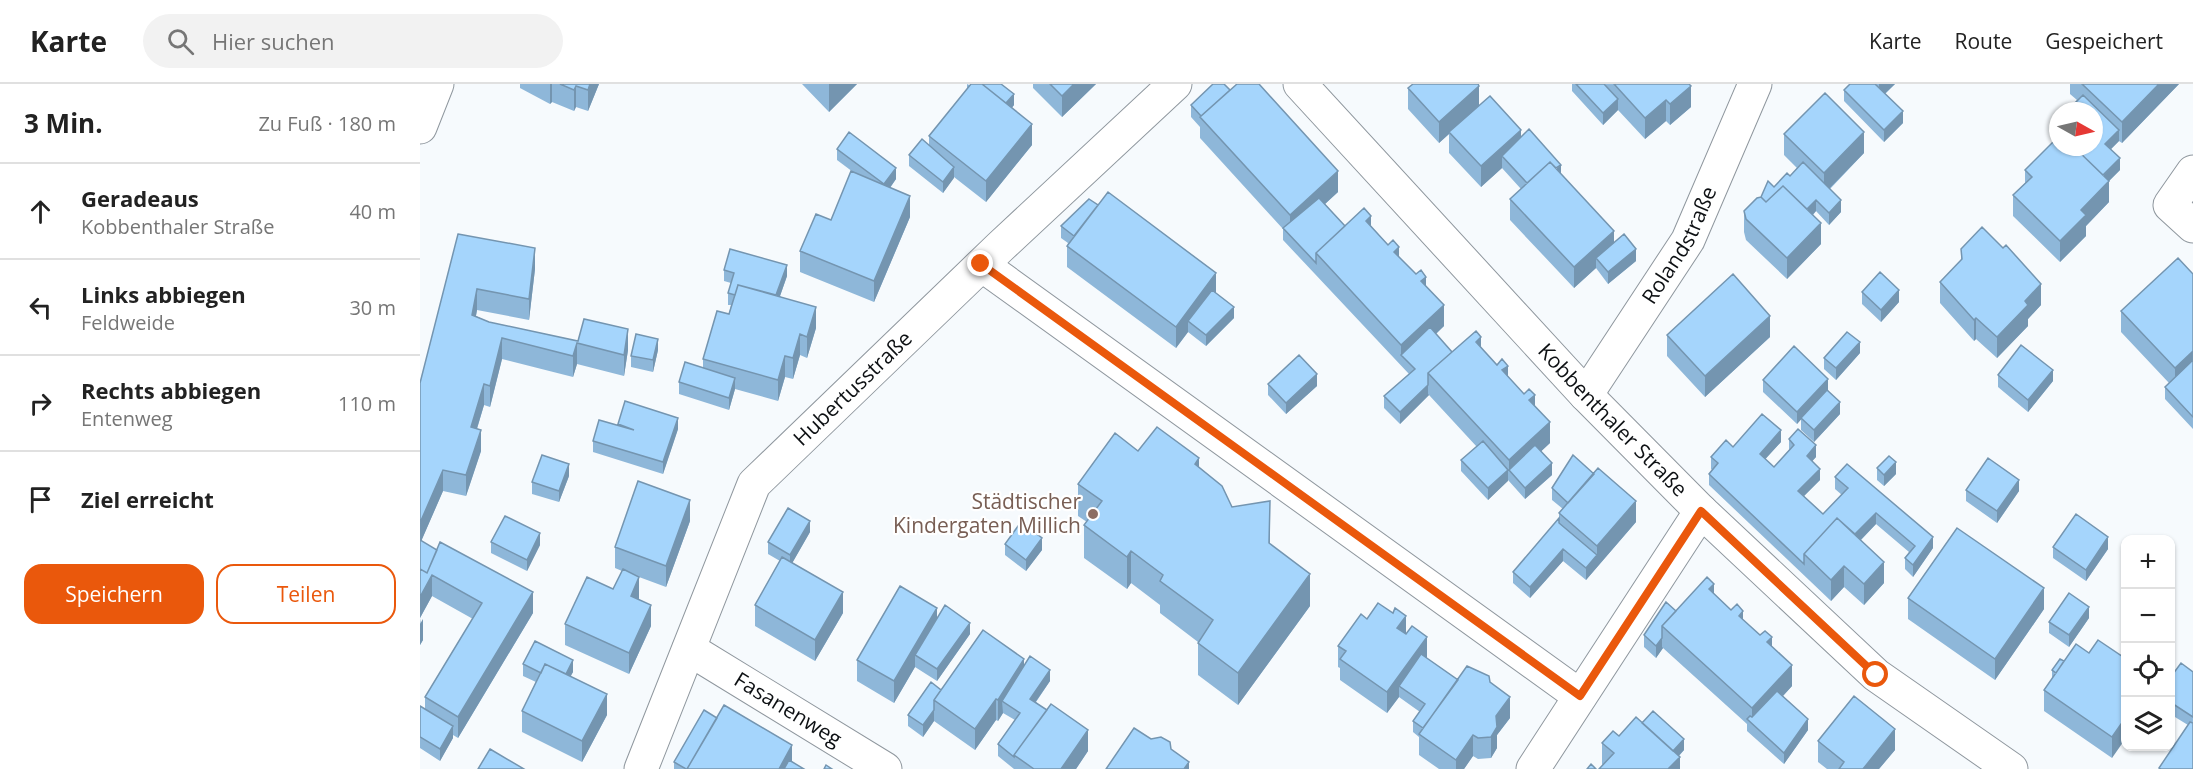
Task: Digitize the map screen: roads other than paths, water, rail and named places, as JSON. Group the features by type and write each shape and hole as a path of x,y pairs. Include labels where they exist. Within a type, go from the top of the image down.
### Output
{"street":[{"path":"420,127 437,84"},
{"name":"Hubertusstraße","path":"641,769 754,484 981,264 1175,84"},
{"name":"Kobbenthaler Straße","path":"1299,84 1586,395 1701,511 1876,675 2011,769"},
{"name":"Rolandstraße","path":"1586,395 1688,240 1755,84"},
{"path":"2193,172 2170,205 2193,226"},
{"path":"981,264 1580,696"},
{"path":"1533,769 1701,511"},
{"name":"Fasanenweg","path":"689,648 885,769"}],"place":[{"name":"Städtischer Kindergaten Millich","path":"1093,514"}]}
